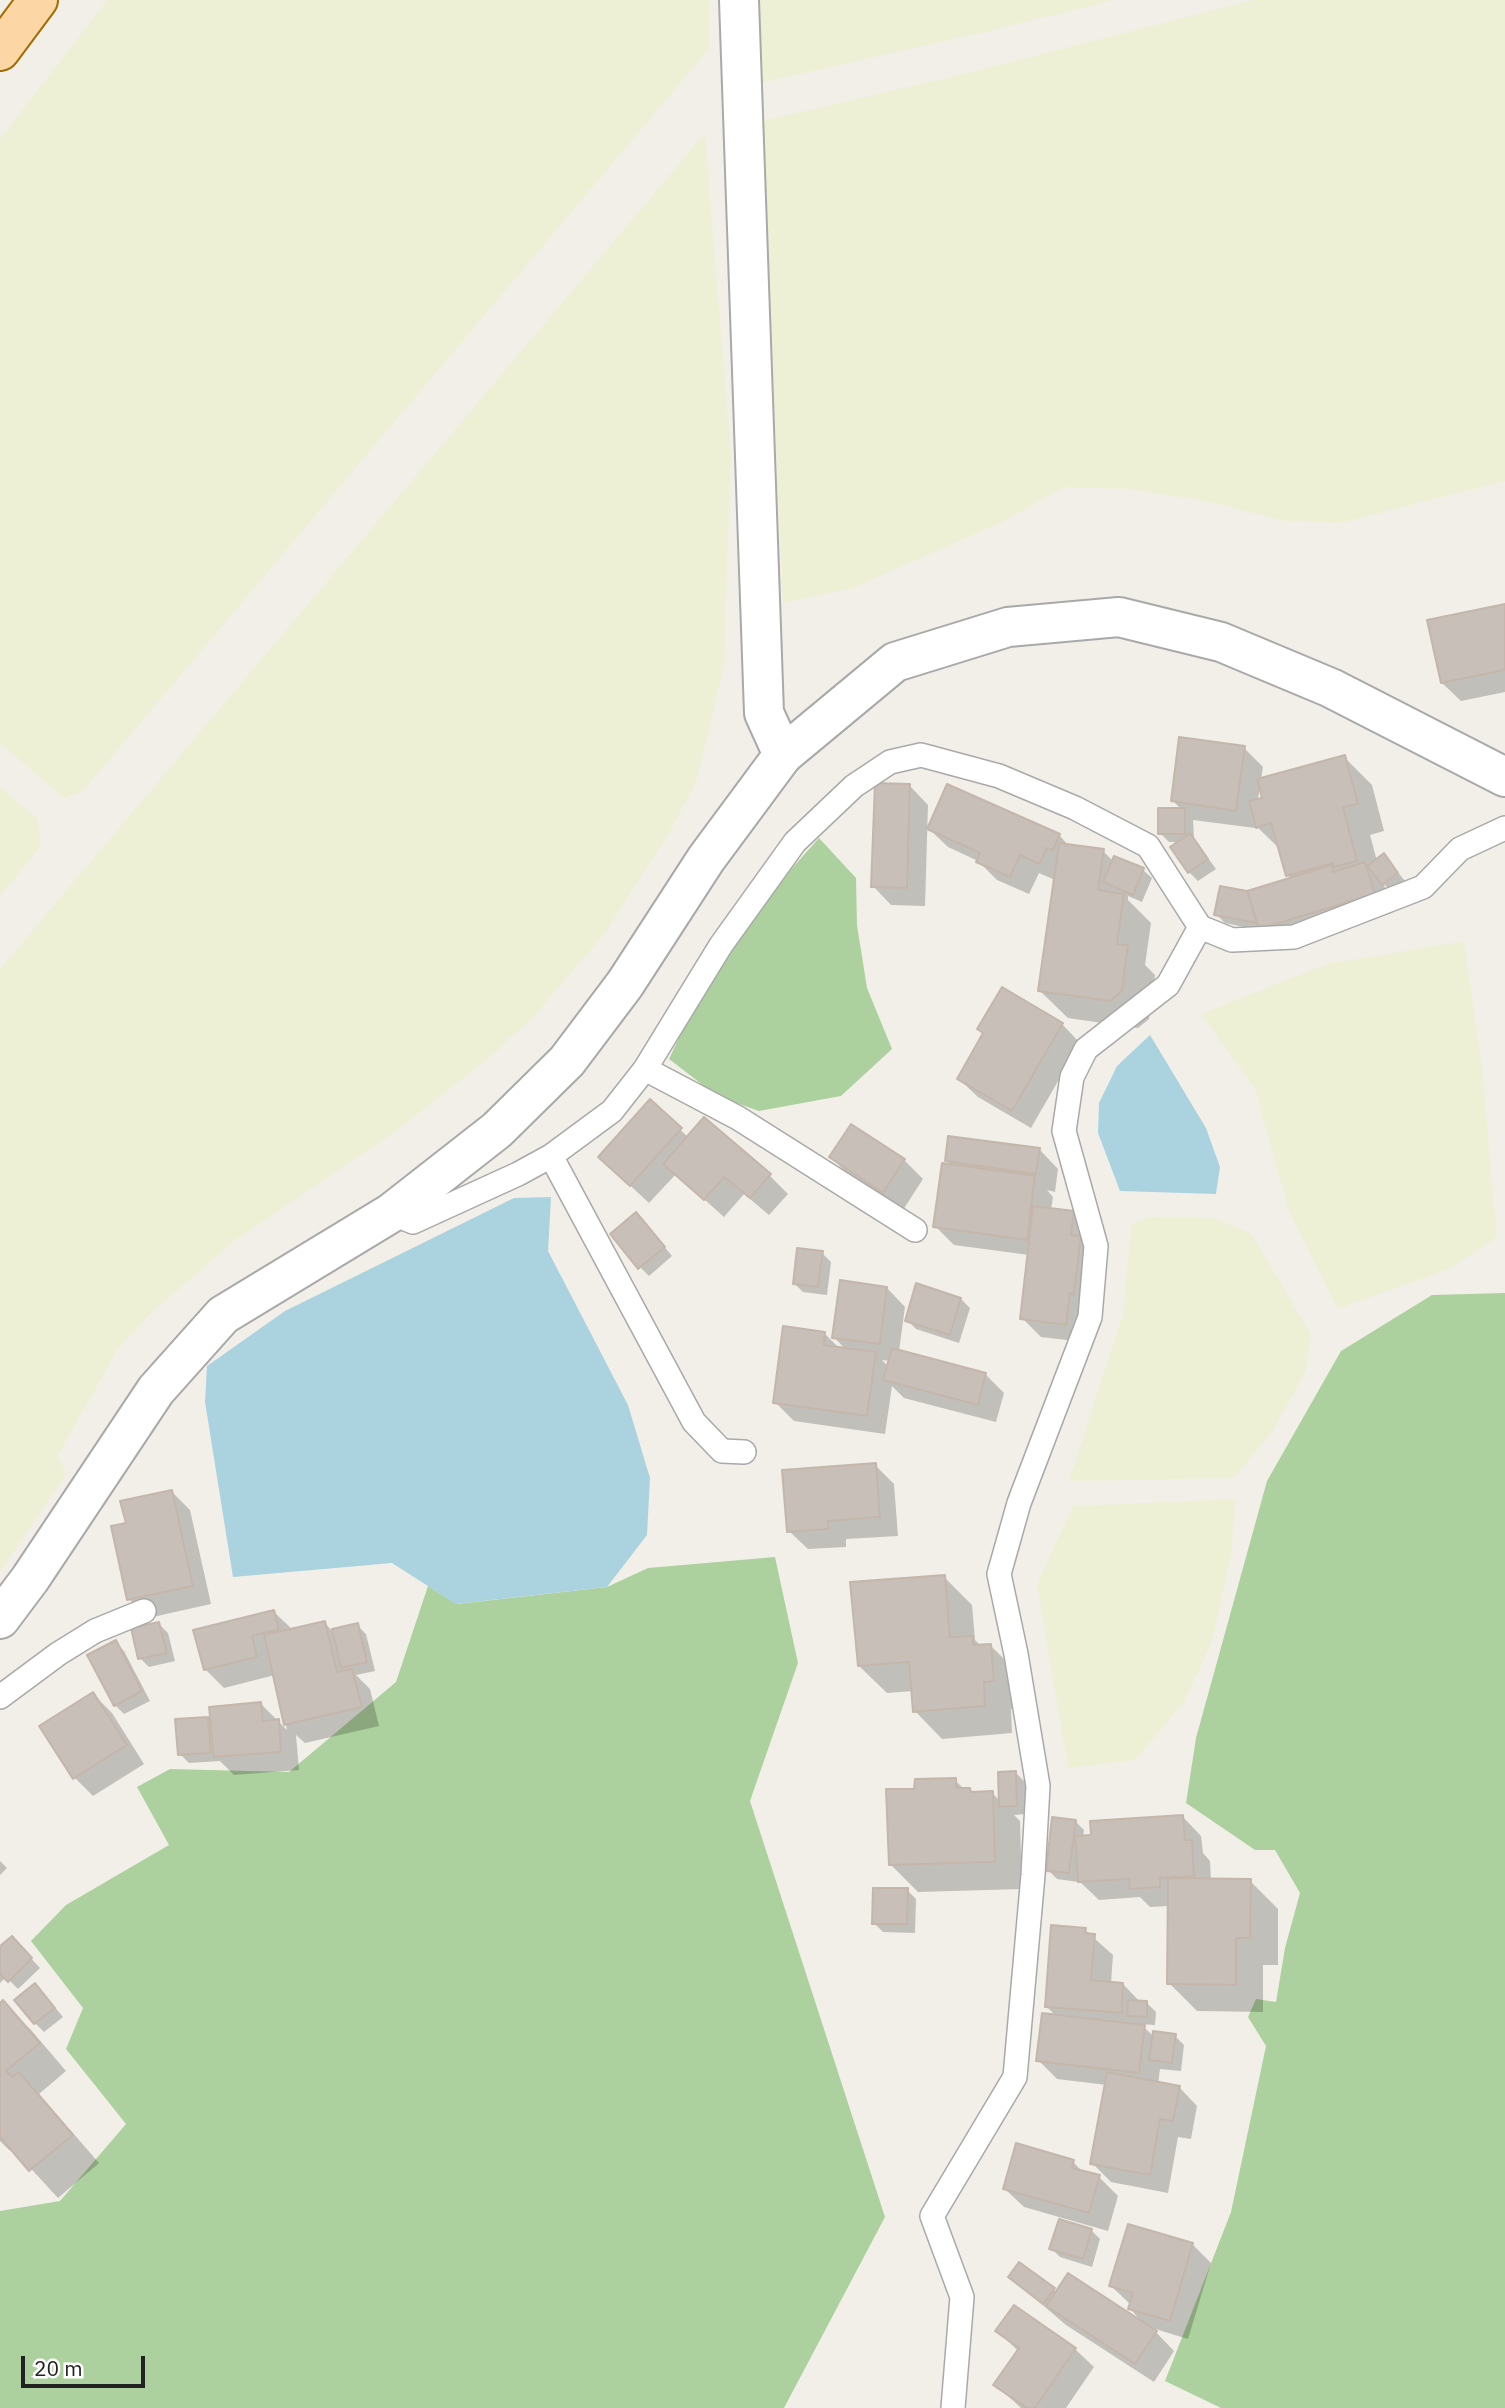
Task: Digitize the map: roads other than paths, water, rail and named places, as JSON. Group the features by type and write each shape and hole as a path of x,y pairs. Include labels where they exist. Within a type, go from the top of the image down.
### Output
{"main road":[{"path":"0,51 38,0"}],"street":[{"path":"739,0 764,713 783,755"},
{"path":"0,1619 30,1579 156,1390 223,1315 391,1213 497,1130 567,1061 625,984 706,859 783,755 895,662 1008,627 1119,617 1221,642 1331,688 1505,777"}],"lane":[{"path":"391,1213 413,1222 518,1174 551,1156 612,1111 645,1069 721,945 795,842 854,786 890,762 921,755 999,776 1075,808 1148,846 1200,927 1232,940 1294,937 1423,887 1460,849 1505,828"},
{"path":"953,2408 962,2297 932,2216 1015,2077 1038,1786 1016,1654 999,1574 1019,1503 1090,1317 1096,1246 1064,1130 1072,1077 1086,1049 1168,985 1200,927"},
{"path":"645,1069 738,1118 915,1230"},
{"path":"551,1156 694,1422 722,1451 744,1452"},
{"path":"0,1697 58,1654 95,1631 144,1611"}],"water":[{"path":"1150,1035 1206,1128 1220,1167 1216,1194 1120,1191 1098,1133 1099,1103 1117,1066"},
{"path":"551,1197 548,1251 628,1405 650,1478 647,1535 607,1587 456,1604 392,1563 233,1577 205,1402 207,1366 285,1311 514,1198"}]}
